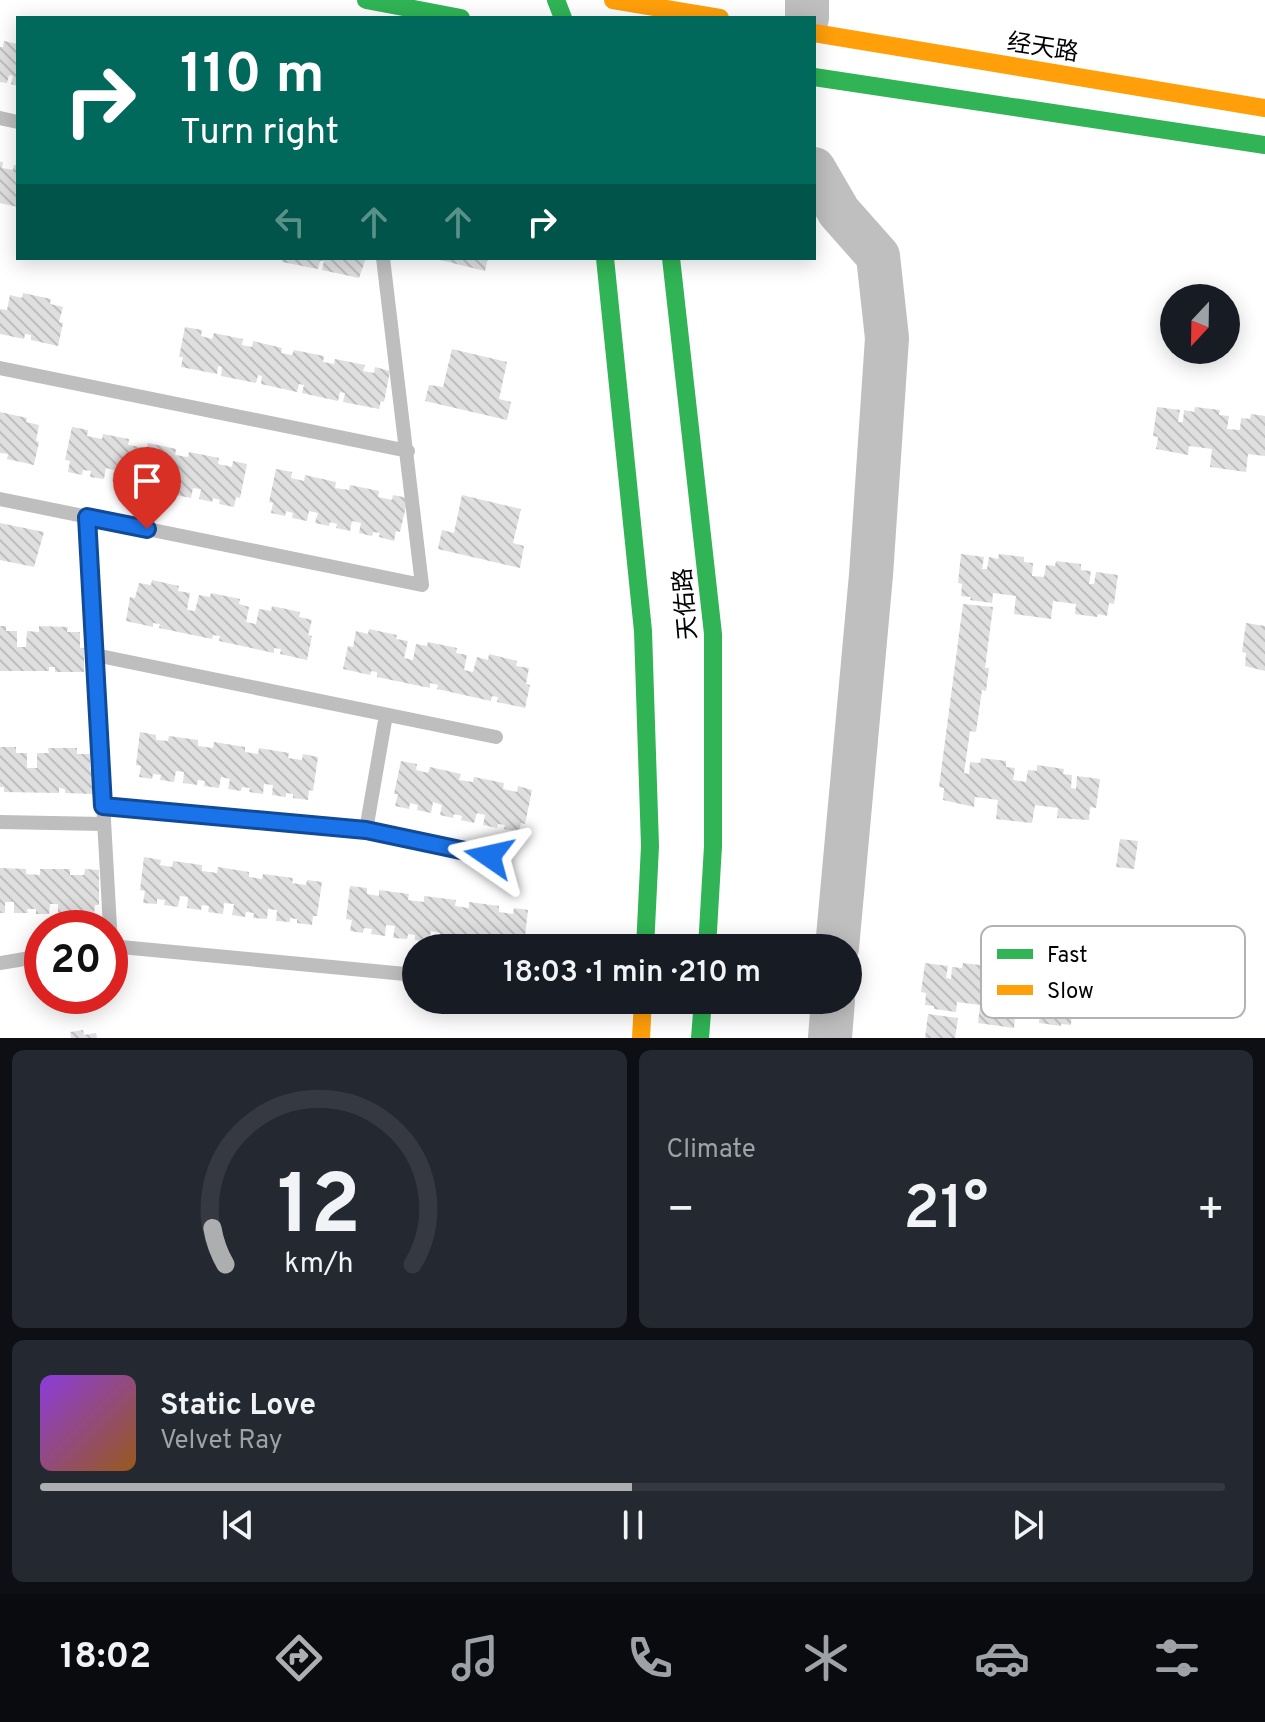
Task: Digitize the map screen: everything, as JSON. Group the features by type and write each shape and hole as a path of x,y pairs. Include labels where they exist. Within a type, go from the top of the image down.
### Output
{"main road":[{"path":"366,0 450,16"},
{"path":"623,5 705,16"},
{"name":"经天路","path":"816,33 1265,108"},
{"path":"816,77 1265,145"},
{"name":"天佑路","path":"606,260 616,282 658,846 647,934"},
{"name":"天佑路","path":"671,260 667,278 713,634 706,846 707,934"},
{"path":"641,1038 642,1014"},
{"path":"700,1038 702,1014"}],"lane":[{"path":"0,499 422,585 383,260"},
{"path":"0,368 408,451"},
{"path":"87,517 108,910"},
{"path":"95,655 496,737"},
{"path":"366,830 386,715"},
{"path":"103,806 366,830 489,856"},
{"path":"0,822 104,824"},
{"path":"128,948 402,974"},
{"path":"0,963 24,959"}],"building":[{"path":"4,41 16,44 16,85 11,84 13,76 9,75 7,83 0,82 0,47 3,47"},
{"path":"0,162 3,162 2,168 13,170 16,165 16,207 0,203"},
{"path":"282,260 365,260 359,278 322,270 324,261 320,261 318,269"},
{"path":"440,260 488,260 485,271"},
{"path":"23,293 51,299 50,304 63,307 58,346 31,340 31,335 25,334 24,339 0,334 0,309 7,310 10,295 22,298"},
{"path":"185,327 202,330 201,336 212,339 214,333 243,339 242,345 252,347 253,341 282,348 281,353 292,355 294,350 324,356 323,362 334,364 335,359 365,365 363,371 374,373 375,367 390,371 384,402 381,401 379,409 343,402 345,393 340,392 338,401 302,393 304,385 299,384 297,392 261,384 262,376 258,375 256,383 221,376 222,367 218,366 217,374 181,367 183,357 179,357"},
{"path":"452,349 507,362 499,399 511,402 507,420 425,401 429,385 443,387"},
{"path":"1157,407 1180,410 1178,422 1183,422 1184,410 1194,412 1195,407 1220,410 1219,415 1229,416 1227,429 1240,430 1241,418 1250,419 1251,414 1265,416 1265,456 1248,454 1246,472 1210,467 1212,449 1189,446 1188,455 1156,449 1158,437 1153,436"},
{"path":"0,412 27,418 26,422 39,425 34,465 7,459 8,454 0,453"},
{"path":"72,427 88,430 87,436 102,439 103,434 129,439 128,445 147,448 148,443 176,449 175,455 188,457 189,452 219,458 218,464 232,467 233,461 247,464 240,498 236,497 234,507 219,504 220,500 213,498 212,502 199,499 201,489 193,488 191,498 176,495 177,490 169,489 169,493 155,490 158,479 150,478 148,489 134,486 135,481 128,479 127,484 112,481 114,470 106,468 104,479 90,477 91,471 83,470 82,475 68,472 70,461 65,460"},
{"path":"276,469 292,472 291,478 304,481 305,475 336,482 335,488 349,490 350,485 379,491 378,497 392,500 393,495 408,498 400,532 396,531 394,541 379,537 380,533 373,532 372,536 359,533 361,523 352,521 350,531 336,528 337,524 330,522 329,526 315,523 318,513 309,511 307,521 292,518 293,513 286,511 285,516 271,513 273,503 269,502"},
{"path":"462,495 521,509 513,543 524,546 520,568 438,549 442,530 454,533"},
{"path":"0,523 44,532 34,567 0,560"},
{"path":"961,554 984,557 982,569 987,569 989,557 998,559 999,554 1024,557 1024,562 1033,563 1032,576 1044,577 1046,565 1055,566 1056,561 1081,564 1081,570 1091,571 1089,584 1094,584 1096,572 1118,575 1114,604 1109,603 1107,616 1098,614 1097,617 1075,614 1076,604 1053,601 1051,619 1014,614 1016,596 993,593 992,603 970,600 971,597 961,596 962,584 958,583"},
{"path":"152,580 179,586 178,591 190,593 187,610 195,611 199,595 210,597 211,593 240,599 239,604 249,607 246,622 256,624 259,609 271,611 272,606 300,612 299,617 312,620 307,660 280,654 281,649 274,648 274,653 219,641 220,636 213,635 212,639 159,628 160,624 153,623 153,627 126,621 130,597 135,598 139,583 151,585"},
{"path":"963,604 993,607 985,668 989,668 986,691 982,690 976,732 970,731 964,773 969,774 970,762 980,763 981,758 1006,761 1006,767 1015,768 1013,780 1026,782 1028,770 1037,771 1037,765 1064,769 1063,774 1072,775 1071,788 1076,789 1077,776 1100,779 1096,808 1090,807 1089,820 1057,818 1058,808 1035,805 1032,823 996,819 998,800 975,797 974,807 943,800 944,788 939,787"},
{"path":"1246,623 1265,626 1265,671 1245,666 1246,653 1242,652"},
{"path":"0,626 6,626 6,631 17,631 17,647 26,647 27,631 39,632 39,626 68,627 67,632 80,632 84,672 55,672 55,667 49,667 49,671 0,671"},
{"path":"369,629 397,635 396,639 408,641 404,658 413,660 416,644 427,646 428,642 457,648 456,653 467,655 464,670 473,672 477,657 488,660 489,654 517,661 516,666 529,668 526,684 530,685 525,708 497,702 498,697 492,696 491,701 437,689 438,685 430,683 430,688 377,677 377,672 371,671 370,675 343,669 348,646 353,647 356,631 368,634"},
{"path":"140,732 156,735 156,740 168,741 169,736 198,740 198,746 213,748 214,742 245,747 245,752 258,754 259,748 289,753 288,758 302,760 303,754 318,757 313,791 309,790 308,800 293,798 293,794 286,793 286,797 272,795 273,785 264,784 263,794 249,792 250,788 242,787 241,791 228,789 230,779 221,777 219,788 204,786 205,781 198,780 197,785 183,783 184,772 176,771 174,782 160,780 161,775 153,774 152,779 139,777 141,766 136,765"},
{"path":"0,747 16,747 16,753 27,753 27,768 37,768 37,753 49,753 48,748 77,748 77,754 90,754 94,794 65,793 65,789 59,788 59,793 4,792 4,787 0,787"},
{"path":"401,761 417,764 416,770 428,773 430,767 461,774 459,780 473,782 474,777 504,783 503,789 517,792 518,786 532,790 525,824 521,823 519,832 504,829 505,825 498,824 497,828 483,825 485,815 477,813 474,823 461,820 462,816 454,814 453,818 440,815 442,805 433,802 431,813 417,810 418,805 410,803 409,809 395,806 398,794 394,794"},
{"path":"1120,839 1138,841 1134,869 1116,867"},
{"path":"144,857 161,860 160,865 172,867 173,861 202,865 202,871 217,873 218,867 249,872 249,877 262,879 263,874 293,878 292,883 306,885 307,880 322,882 317,916 313,916 312,925 297,923 297,919 290,918 290,922 276,921 277,910 268,909 267,919 253,918 254,913 246,912 245,917 232,915 234,904 224,903 223,914 208,912 209,906 202,905 201,910 187,908 188,897 180,896 178,907 164,905 165,900 157,899 157,904 143,903 145,891 140,890"},
{"path":"0,868 26,869 26,874 40,875 40,869 70,869 70,875 84,875 85,869 99,870 99,905 95,905 94,910 58,910 58,904 50,904 49,910 27,909 24,913 14,913 14,902 5,902 5,913 0,913"},
{"path":"350,886 367,888 367,894 379,896 379,890 409,894 408,900 424,902 424,896 456,900 455,906 469,908 469,902 499,906 499,912 513,914 514,908 528,910 525,934 440,934 431,931 430,934 402,934 402,939 393,938 395,926 386,925 385,936 371,934 372,929 364,928 363,933 350,931 352,920 346,919"},
{"path":"925,963 948,966 946,978 951,979 952,967 962,968 963,963 981,965 981,1018 1015,1018 1014,1028 978,1023 980,1005 957,1002 956,1012 934,1009 934,1006 925,1005 926,993 921,992"},
{"path":"928,1014 958,1018 955,1038 925,1038"},
{"path":"1040,1018 1072,1018 1071,1025 1039,1023"},
{"path":"83,1030 84,1035 96,1033 97,1038 71,1038 70,1032"}],"waterway":[{"path":"807,0 807,16"},
{"path":"816,172 839,212 878,256 887,338 871,575 838,934"},
{"path":"830,1038 832,1014"}],"traffic: fast":[{"path":"366,0 450,16"},
{"path":"556,0 562,16"},
{"path":"816,77 1265,145"},
{"path":"605,260 643,631 650,846 646,934"},
{"path":"671,260 713,634 713,846 708,934"},
{"path":"700,1038 702,1014"}],"traffic: slow":[{"path":"613,0 708,16"},
{"path":"816,33 1265,108"},
{"path":"641,1038 642,1014"}],"route":[{"path":"147,529 87,517 103,806 366,830 489,856"}]}
